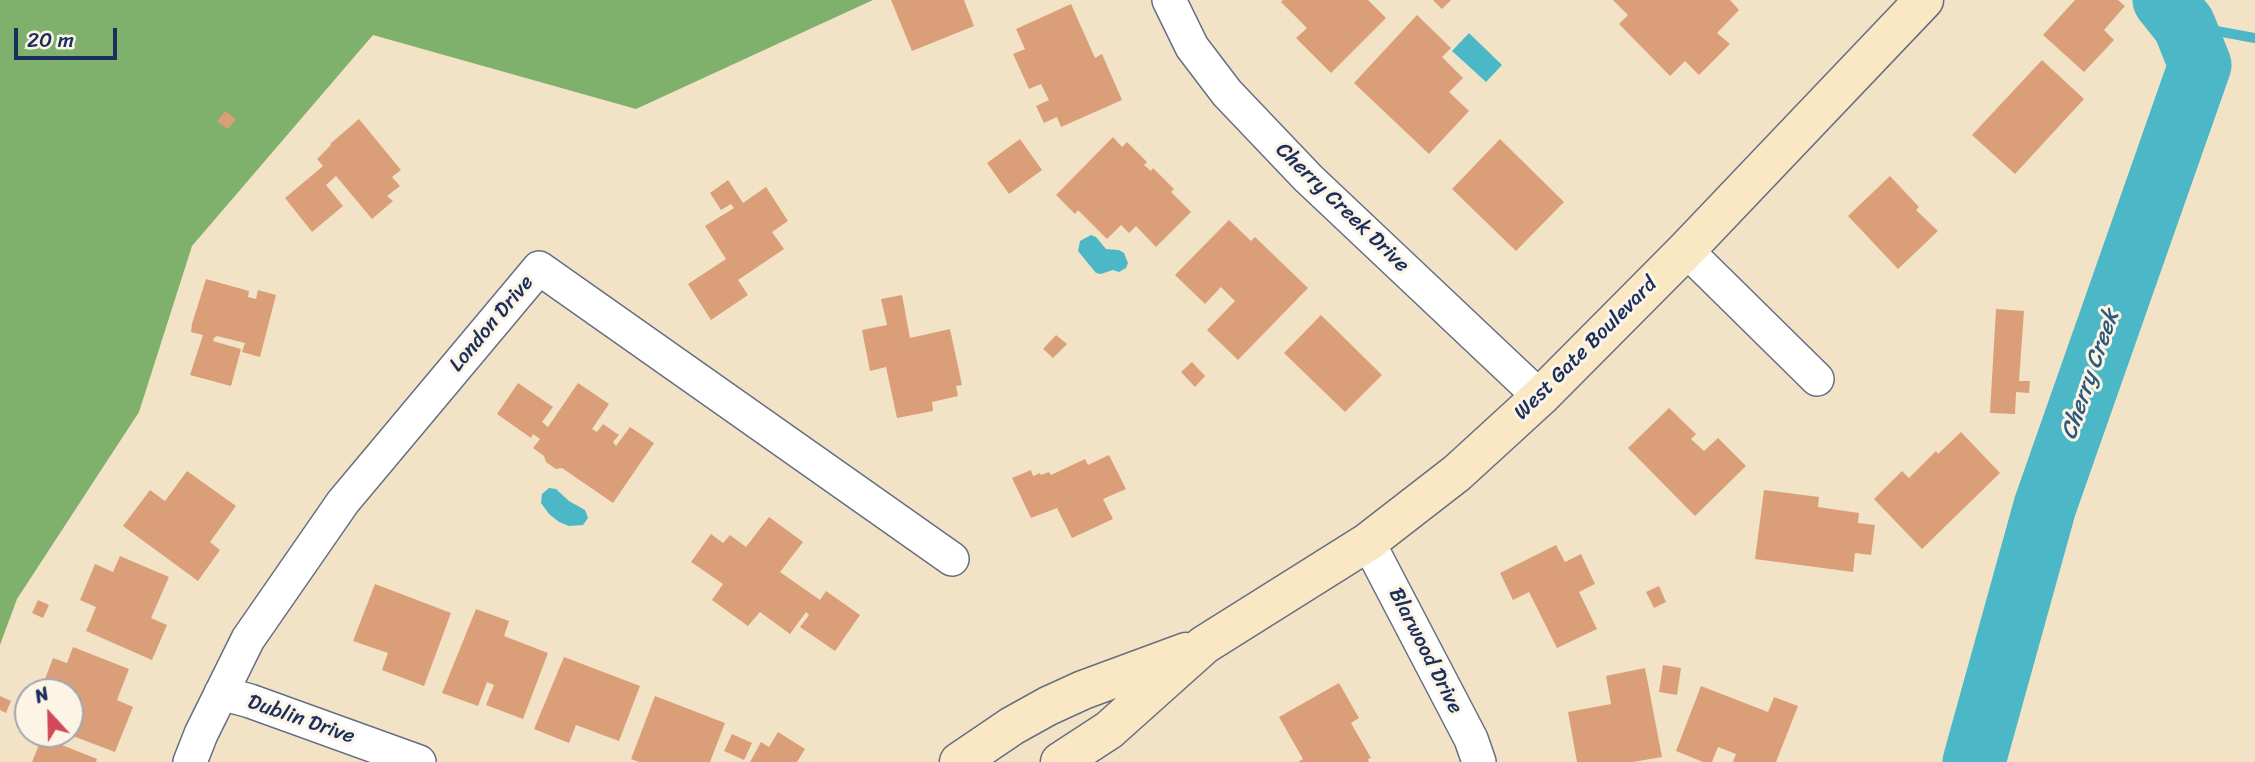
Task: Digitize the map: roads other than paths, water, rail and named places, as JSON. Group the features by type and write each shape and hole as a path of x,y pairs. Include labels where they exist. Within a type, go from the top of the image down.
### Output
{"main road":[{"name":"West Gate Boulevard","path":"1060,762 1109,730 1204,645 1368,542 1457,473 1540,397 1686,250 1924,0"},
{"name":"West Gate Boulevard","path":"959,762 1012,726 1048,706 1083,690 1204,645"}],"street":[{"name":"Cherry Creek Drive","path":"1169,0 1192,47 1227,93 1308,177 1540,397"},
{"path":"1686,250 1817,379"},
{"name":"London Drive","path":"190,762 248,639 343,502 539,268 951,559"},
{"name":"Blarwood Drive","path":"1368,542 1471,739 1479,762"},
{"name":"Dublin Drive","path":"221,693 419,762"}],"water":[{"path":"1469,33 1502,65 1486,82 1452,51"},
{"path":"1091,235 1106,249 1124,253 1128,263 1126,268 1119,272 1113,270 1096,273 1078,251 1080,241"},
{"path":"549,488 556,489 585,510 588,518 583,525 569,526 549,514 541,503 542,494"}],"waterway":[{"name":"Cherry Creek","path":"1974,762 2045,506 2200,65 2184,25 2164,0"},
{"path":"2184,25 2255,38"}]}
